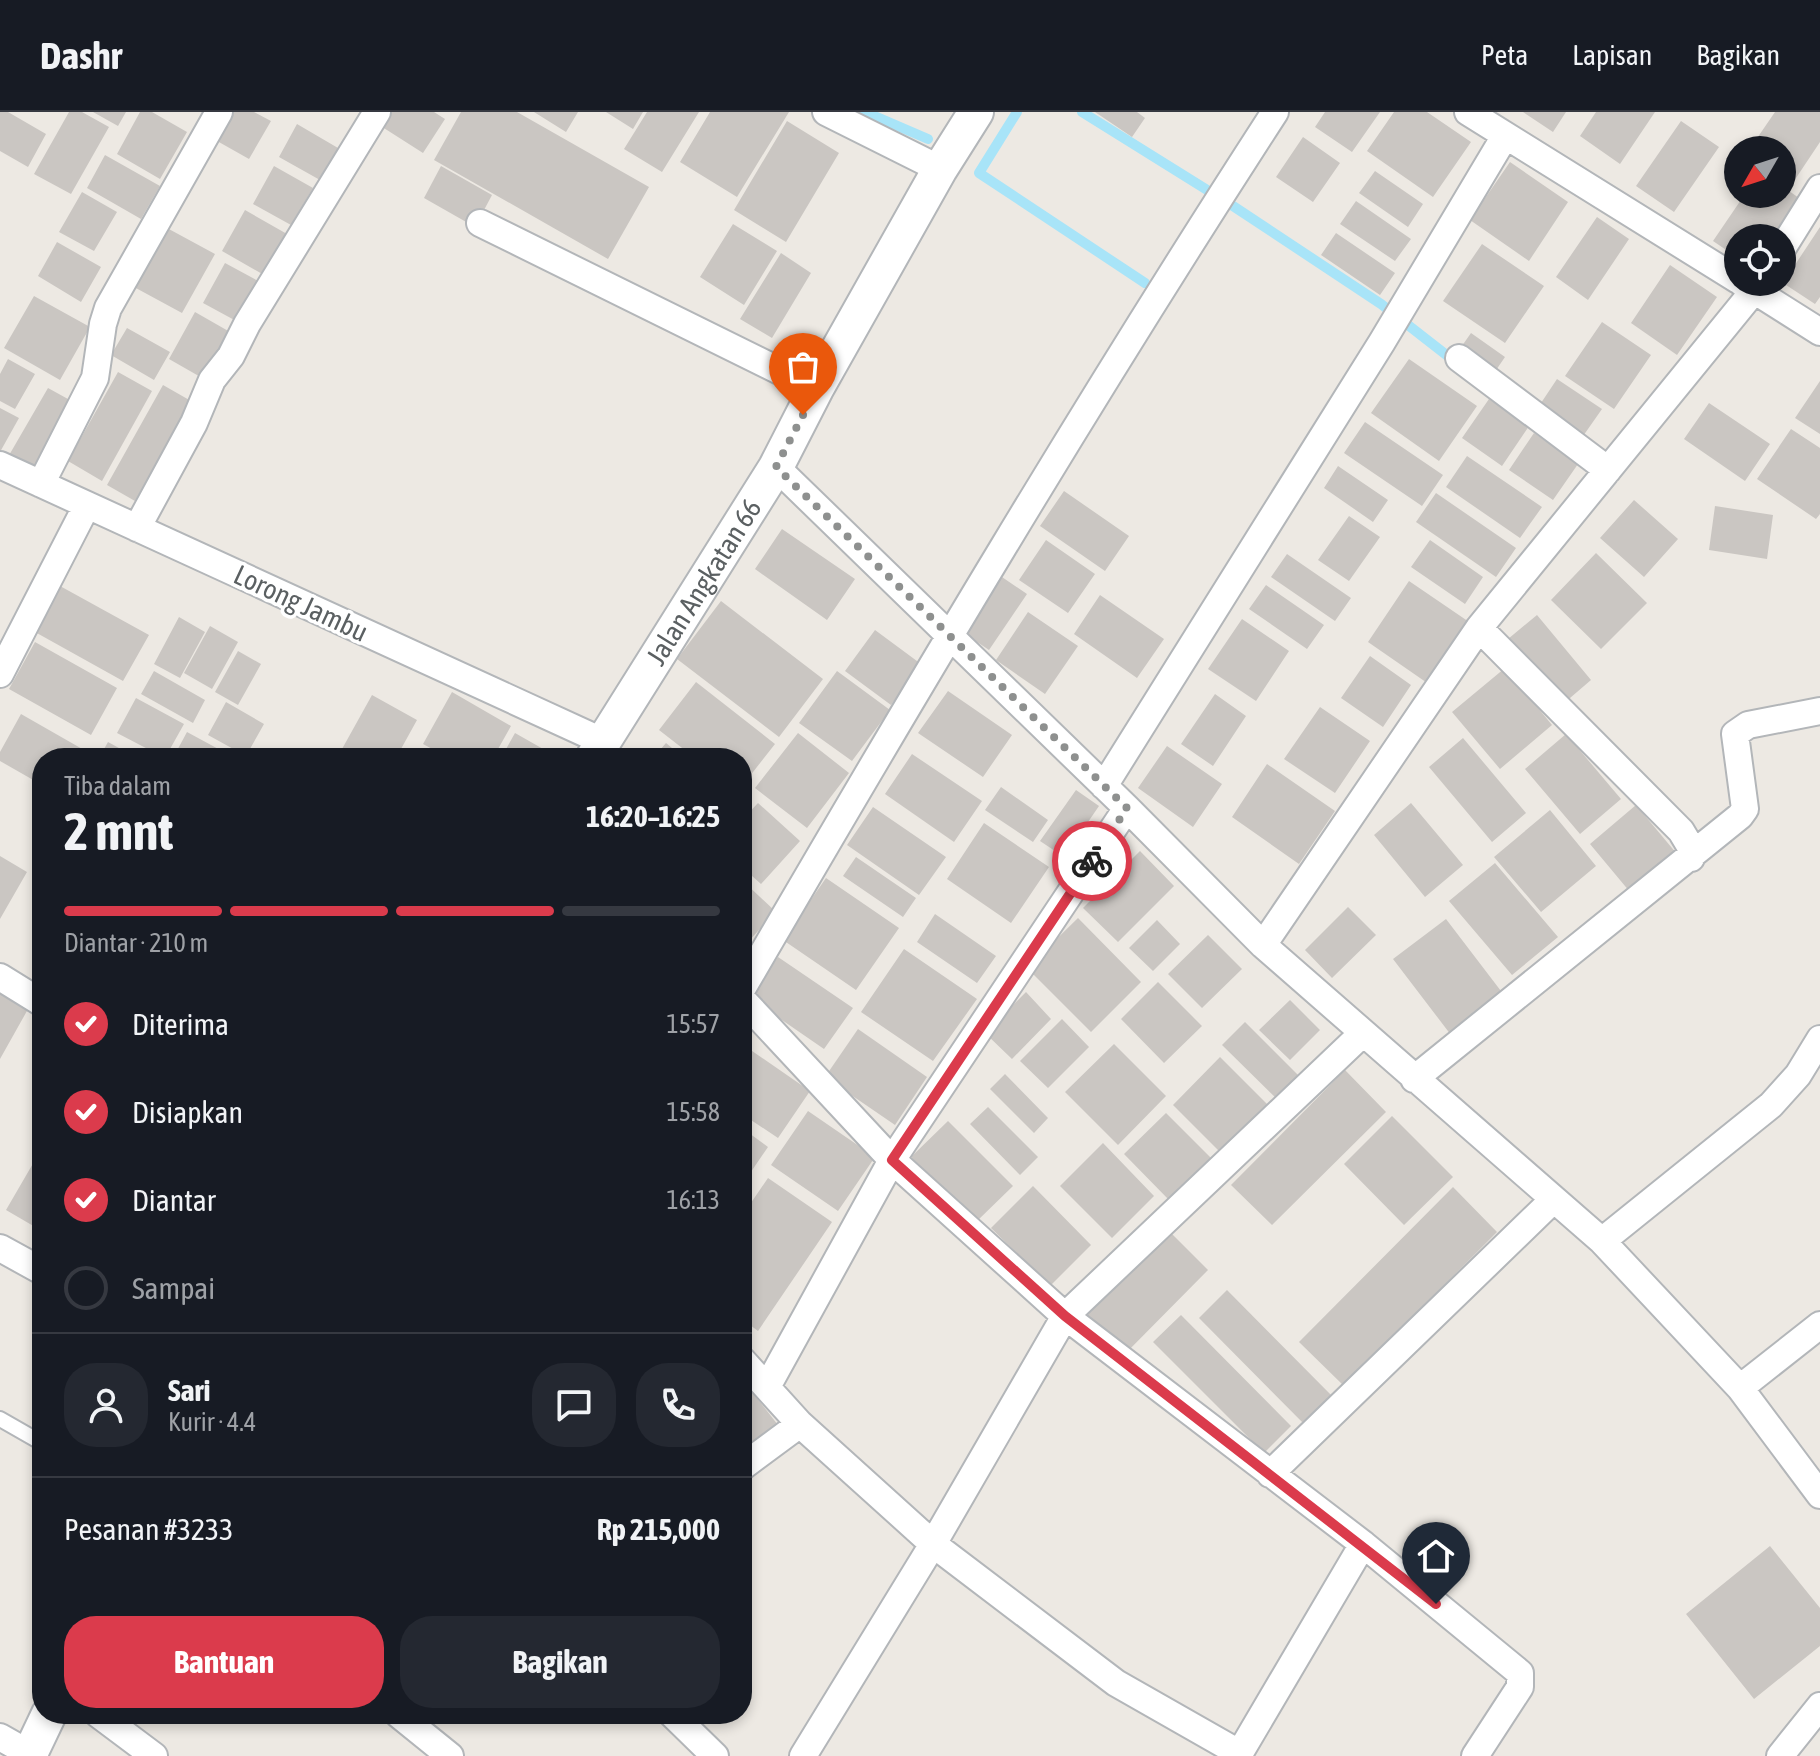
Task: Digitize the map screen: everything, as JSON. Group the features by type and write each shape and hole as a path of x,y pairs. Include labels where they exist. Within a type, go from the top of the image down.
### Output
{"street":[{"path":"41,484 95,378 108,308 219,112"},
{"path":"137,528 189,433 212,380 231,356 247,324 377,112"},
{"path":"826,112 947,158"},
{"name":"Jalan Angkatan 66","path":"598,748 776,467 816,389 976,112"},
{"path":"752,972 949,637 1158,294 1275,112"},
{"path":"1468,112 1724,269"},
{"path":"1104,786 1382,342 1505,136"},
{"path":"1796,227 1820,188"},
{"path":"480,223 816,389"},
{"path":"1263,945 1479,628 1608,470 1740,296"},
{"path":"1767,296 1820,332"},
{"path":"1459,358 1608,470"},
{"name":"Lorong Jambu","path":"0,465 595,748"},
{"path":"776,467 1127,808 1263,945 1602,1241 1740,1388 1820,1495"},
{"path":"0,674 87,505"},
{"path":"1479,628 1681,831 1690,846 1691,858"},
{"path":"1414,1079 1691,858 1745,809 1735,734 1739,729 1820,711"},
{"path":"767,1387 892,1160 1127,808"},
{"path":"0,977 32,997"},
{"path":"752,1010 892,1160 1065,1316 1363,1544 1520,1673 1520,1687 1475,1756"},
{"path":"803,1756 933,1544 1065,1316 1363,1033"},
{"path":"1602,1241 1771,1105 1798,1075 1820,1039"},
{"path":"1270,1474 1553,1200"},
{"path":"0,1248 32,1266"},
{"path":"1740,1388 1820,1325"},
{"path":"752,1371 800,1424 933,1544 1116,1683 1239,1755 1363,1544"},
{"path":"752,1460 800,1424"},
{"path":"1780,1756 1820,1706"},
{"path":"0,1737 29,1755 44,1724"},
{"path":"111,1724 154,1756"},
{"path":"410,1724 450,1756"},
{"path":"682,1724 715,1756"}],"lane":[{"path":"0,1419 32,1437"}],"building":[{"path":"0,112 8,112 46,134 28,167 0,151"},
{"path":"69,112 82,112 109,127 71,194 34,174"},
{"path":"93,112 126,112 118,126"},
{"path":"140,112 152,112 187,132 160,179 117,154"},
{"path":"224,112 254,112 271,121 249,159 210,137"},
{"path":"383,112 434,112 445,119 423,153 376,123"},
{"path":"461,112 517,112 649,187 608,259 434,160"},
{"path":"534,112 578,112 566,132"},
{"path":"606,112 643,112 633,129"},
{"path":"647,112 699,112 662,172 624,149"},
{"path":"710,112 789,112 737,197 680,162"},
{"path":"1095,112 1137,112 1145,118 1132,137"},
{"path":"1325,112 1380,112 1352,152 1315,127"},
{"path":"1394,112 1427,112 1471,142 1433,197 1367,151"},
{"path":"1523,112 1566,112 1553,132"},
{"path":"1596,112 1655,112 1620,164 1580,136"},
{"path":"1775,112 1820,112 1820,142 1796,178 1796,136 1759,136"},
{"path":"787,121 839,153 786,242 734,210"},
{"path":"1681,121 1719,147 1674,212 1636,186"},
{"path":"297,124 338,148 320,180 279,157"},
{"path":"1303,137 1340,163 1313,202 1276,177"},
{"path":"105,155 160,186 141,219 87,188"},
{"path":"1510,162 1568,202 1529,261 1470,220"},
{"path":"274,166 313,188 291,225 253,204"},
{"path":"441,166 492,195 475,227 424,198"},
{"path":"1375,171 1423,204 1408,227 1359,193"},
{"path":"82,192 117,212 94,251 59,232"},
{"path":"1356,201 1411,239 1395,261 1340,224"},
{"path":"1735,208 1792,208 1781,224 1725,224"},
{"path":"245,210 287,234 264,275 222,251"},
{"path":"1597,217 1629,239 1588,300 1556,277"},
{"path":"733,224 777,251 744,305 700,277"},
{"path":"1724,225 1724,248 1713,241"},
{"path":"1820,227 1820,297 1815,304 1796,292 1796,263"},
{"path":"167,228 215,254 182,313 134,287"},
{"path":"1336,233 1395,273 1380,295 1321,255"},
{"path":"57,242 101,267 81,302 38,276"},
{"path":"1482,244 1544,286 1505,343 1443,301"},
{"path":"781,253 811,273 772,338 740,319"},
{"path":"225,263 260,282 238,322 203,303"},
{"path":"1670,265 1717,297 1677,355 1631,323"},
{"path":"34,296 90,327 60,380 4,348"},
{"path":"195,312 230,332 204,379 169,359"},
{"path":"1602,322 1651,355 1614,409 1565,376"},
{"path":"127,328 170,352 154,380 111,355"},
{"path":"1471,333 1505,357 1492,376 1457,353"},
{"path":"8,359 35,374 15,409 0,401 0,374"},
{"path":"1409,359 1477,406 1439,461 1371,413"},
{"path":"118,372 152,391 102,481 68,461"},
{"path":"1557,379 1602,409 1581,439 1537,409"},
{"path":"1820,381 1820,434 1795,418"},
{"path":"163,385 191,401 135,501 107,485"},
{"path":"48,388 77,404 37,474 8,457"},
{"path":"1489,399 1529,426 1502,466 1462,438"},
{"path":"1709,403 1770,444 1745,481 1684,439"},
{"path":"0,408 19,418 0,452"},
{"path":"1365,422 1443,475 1422,506 1344,453"},
{"path":"1791,429 1820,448 1820,514 1816,519 1757,479"},
{"path":"1534,433 1578,464 1553,500 1509,470"},
{"path":"1467,456 1542,507 1520,538 1446,487"},
{"path":"1338,466 1388,500 1373,522 1324,488"},
{"path":"1064,491 1129,536 1105,571 1040,526"},
{"path":"1436,493 1516,548 1496,577 1416,522"},
{"path":"1634,500 1678,539 1644,577 1600,538"},
{"path":"1715,506 1773,515 1767,559 1709,550"},
{"path":"1349,516 1380,537 1349,581 1318,560"},
{"path":"782,529 855,579 827,620 755,569"},
{"path":"1046,540 1095,574 1068,613 1019,580"},
{"path":"1430,540 1483,577 1465,604 1411,567"},
{"path":"1596,553 1647,603 1601,649 1551,600"},
{"path":"1287,554 1351,598 1335,621 1271,577"},
{"path":"999,575 1027,594 989,650 961,631"},
{"path":"1409,581 1475,626 1433,687 1368,642"},
{"path":"1266,585 1324,625 1307,649 1249,609"},
{"path":"60,586 149,635 123,681 35,632"},
{"path":"1100,595 1164,639 1137,678 1074,634"},
{"path":"721,601 823,679 779,737 677,659"},
{"path":"1028,612 1078,646 1045,694 996,660"},
{"path":"1537,615 1591,680 1563,704 1508,639"},
{"path":"179,617 205,632 180,678 154,664"},
{"path":"1242,619 1289,651 1256,701 1208,669"},
{"path":"210,626 238,642 212,689 184,673"},
{"path":"875,630 921,664 891,705 845,671"},
{"path":"35,642 117,688 91,735 9,689"},
{"path":"238,651 261,664 238,705 215,692"},
{"path":"1370,656 1411,685 1383,727 1341,698"},
{"path":"1505,668 1552,725 1500,769 1452,712"},
{"path":"154,671 205,700 193,723 141,694"},
{"path":"837,671 890,710 852,761 799,723"},
{"path":"696,682 775,744 752,773 752,748 682,748 659,730"},
{"path":"948,691 1012,735 983,777 918,733"},
{"path":"452,692 511,726 499,748 430,748 423,744"},
{"path":"1215,694 1246,716 1213,766 1181,744"},
{"path":"372,695 417,720 402,748 343,748"},
{"path":"136,698 184,724 171,748 146,748 117,733"},
{"path":"226,702 264,724 250,748 232,748 208,735"},
{"path":"1320,707 1370,741 1335,793 1284,759"},
{"path":"21,714 80,748 32,748 32,779 0,761 0,752"},
{"path":"187,732 217,748 178,748"},
{"path":"515,733 541,748 507,748"},
{"path":"798,733 849,773 807,828 755,788"},
{"path":"1566,734 1621,799 1580,834 1525,769"},
{"path":"1463,738 1526,813 1492,842 1429,767"},
{"path":"108,742 119,748 105,748"},
{"path":"1167,746 1222,784 1193,827 1138,788"},
{"path":"912,754 982,801 954,842 885,794"},
{"path":"1267,764 1335,811 1299,864 1232,817"},
{"path":"1001,787 1048,820 1033,842 985,810"},
{"path":"1076,790 1099,806 1064,857 1040,841"},
{"path":"758,803 800,841 761,884 752,876 752,809"},
{"path":"1411,803 1463,865 1425,897 1374,835"},
{"path":"1636,805 1682,860 1635,898 1590,844"},
{"path":"873,807 946,857 919,895 847,845"},
{"path":"1550,810 1596,866 1541,912 1494,857"},
{"path":"984,823 1049,867 1011,923 947,879"},
{"path":"1140,851 1174,886 1118,942 1083,908"},
{"path":"0,856 27,872 0,919"},
{"path":"856,857 916,898 903,917 843,876"},
{"path":"1495,863 1558,937 1512,975 1449,901"},
{"path":"826,878 899,928 856,990 783,940"},
{"path":"752,889 776,912 752,937"},
{"path":"1348,907 1376,935 1332,978 1305,950"},
{"path":"935,914 996,956 977,983 917,942"},
{"path":"1078,918 1141,982 1091,1032 1027,968"},
{"path":"1446,919 1504,995 1451,1035 1393,959"},
{"path":"1157,920 1180,944 1153,971 1129,948"},
{"path":"1208,935 1242,969 1202,1008 1168,974"},
{"path":"904,949 977,999 933,1061 861,1012"},
{"path":"778,957 853,1008 824,1049 752,999"},
{"path":"1158,982 1202,1026 1164,1063 1121,1019"},
{"path":"0,983 32,1002 0,1059"},
{"path":"1026,992 1051,1019 1012,1059 985,1033"},
{"path":"1290,1000 1320,1030 1290,1060 1259,1030"},
{"path":"1062,1019 1089,1047 1048,1088 1020,1061"},
{"path":"1245,1022 1304,1081 1282,1104 1222,1045"},
{"path":"858,1029 927,1077 895,1125 825,1077"},
{"path":"1114,1044 1166,1096 1118,1145 1065,1092"},
{"path":"752,1051 810,1091 778,1138 752,1121"},
{"path":"1220,1057 1274,1111 1227,1159 1173,1105"},
{"path":"1345,1070 1386,1112 1272,1225 1231,1185"},
{"path":"1005,1074 1048,1118 1034,1133 990,1089"},
{"path":"988,1107 1038,1157 1020,1175 970,1124"},
{"path":"808,1111 875,1157 838,1211 771,1165"},
{"path":"1166,1113 1211,1158 1169,1200 1124,1154"},
{"path":"1392,1116 1453,1177 1404,1225 1344,1164"},
{"path":"948,1121 1013,1186 976,1222 911,1157"},
{"path":"752,1135 768,1147 752,1170"},
{"path":"1103,1143 1154,1196 1112,1238 1060,1186"},
{"path":"32,1165 32,1225 6,1210"},
{"path":"768,1178 832,1222 758,1331 752,1326 752,1201"},
{"path":"1033,1186 1091,1245 1050,1286 991,1228"},
{"path":"1453,1187 1497,1232 1344,1386 1299,1342"},
{"path":"1168,1230 1208,1270 1121,1358 1081,1317"},
{"path":"1227,1290 1335,1399 1307,1427 1199,1318"},
{"path":"1181,1315 1291,1426 1264,1453 1153,1342"},
{"path":"752,1392 778,1425 752,1445"},
{"path":"1770,1546 1820,1608 1820,1646 1754,1699 1686,1614"}],"waterway":[{"path":"865,112 928,139"},
{"path":"1017,112 979,173 1145,283"},
{"path":"1082,112 1212,193"},
{"path":"1233,206 1381,304 1458,364"}],"way so far":[{"path":"803,415 776,467 1127,808 1092,861"}],"route":[{"path":"1092,861 892,1160 1065,1316 1363,1544 1436,1604"}]}
